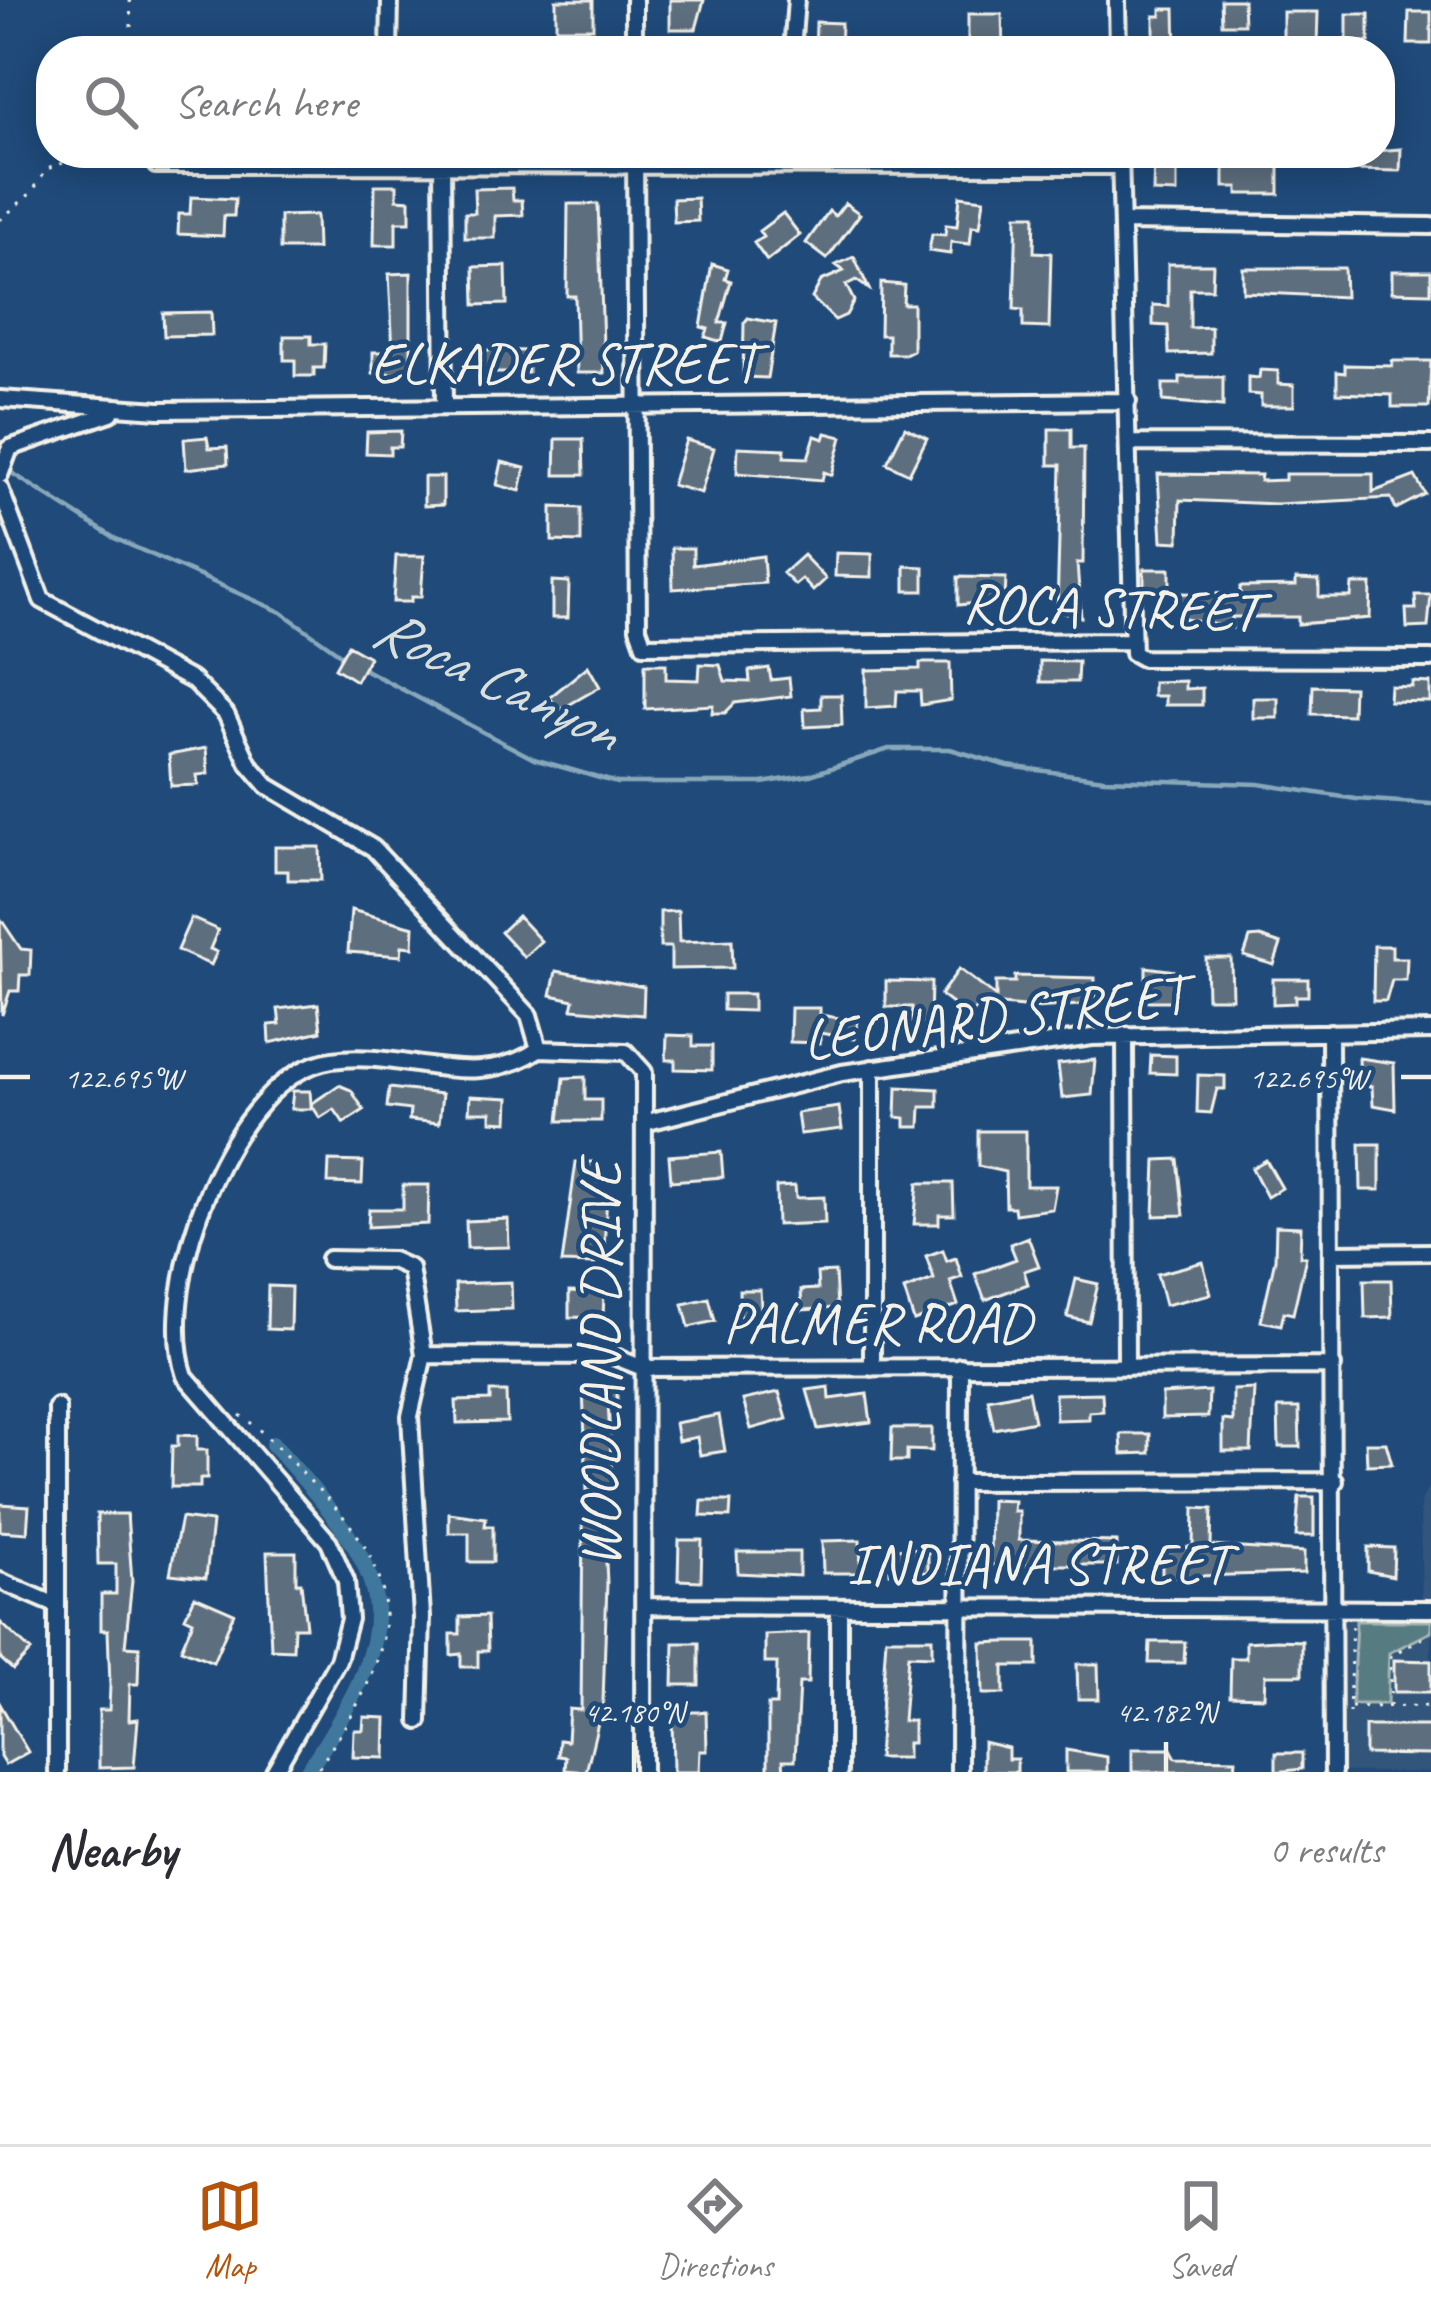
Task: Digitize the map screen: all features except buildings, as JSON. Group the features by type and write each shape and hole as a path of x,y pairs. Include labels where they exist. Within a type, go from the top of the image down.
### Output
{"street":[{"path":"389,36 390,0"},
{"path":"634,0 634,36"},
{"path":"793,36 796,0"},
{"path":"1117,0 1118,36"},
{"path":"442,168 444,407"},
{"path":"634,407 635,168"},
{"path":"1120,168 1130,641"},
{"path":"1122,221 1431,226"},
{"name":"ELKADER STREET","path":"0,400 121,409 1128,401"},
{"name":"ROCA STREET","path":"634,407 638,628 644,645 1130,641 1133,653 1142,658 1431,658"},
{"path":"0,475 10,448 121,409"},
{"path":"1129,442 1431,444"},
{"path":"0,488 42,600 176,670 212,698 249,764 268,786 373,848 529,1015 539,1049 490,1070 360,1059 316,1064 275,1088 206,1197 177,1306 176,1344 185,1376 329,1542 348,1600 347,1636 338,1660 274,1772"},
{"name":"LEONARD STREET","path":"644,1123 872,1069 1125,1035 1431,1031"},
{"path":"1330,1032 1333,1772"},
{"path":"1125,1035 1126,1367"},
{"name":"WOODLAND DRIVE","path":"539,1049 634,1055 644,1072 643,1772"},
{"path":"872,1069 872,1368"},
{"path":"1332,1253 1431,1252"},
{"path":"329,1259 392,1260 410,1268 424,1355 410,1415 422,1617 419,1721"},
{"name":"PALMER ROAD","path":"424,1355 613,1356 643,1368 1333,1366"},
{"path":"959,1772 960,1366"},
{"path":"57,1407 57,1772"},
{"path":"959,1482 1335,1481"},
{"path":"0,1581 56,1605"},
{"name":"INDIANA STREET","path":"645,1606 1431,1609"},
{"path":"839,1608 839,1772"}],"path":[{"path":"130,0 131,36"},
{"path":"0,220 51,168"},
{"path":"1349,1729 1349,1625 1358,1619"},
{"path":"1390,1706 1391,1654 1431,1634"},
{"path":"1349,1707 1431,1706"}],"shaded area":[{"path":"1431,1482 1431,1772 1335,1772 1336,1609 1422,1610 1420,1504"}],"green space":[{"path":"1356,1621 1431,1621 1431,1632 1389,1653 1387,1704 1352,1704"}],"waterway":[{"name":"Roca Canyon","path":"4,468 114,538 281,612 343,656"},
{"name":"Roca Canyon","path":"358,666 534,759 617,783 762,783 810,775 889,749 950,749 1008,766 1104,779 1259,784 1356,799 1431,804"},
{"path":"273,1444 345,1530 365,1566 375,1600 375,1635 363,1673 307,1772"}]}
